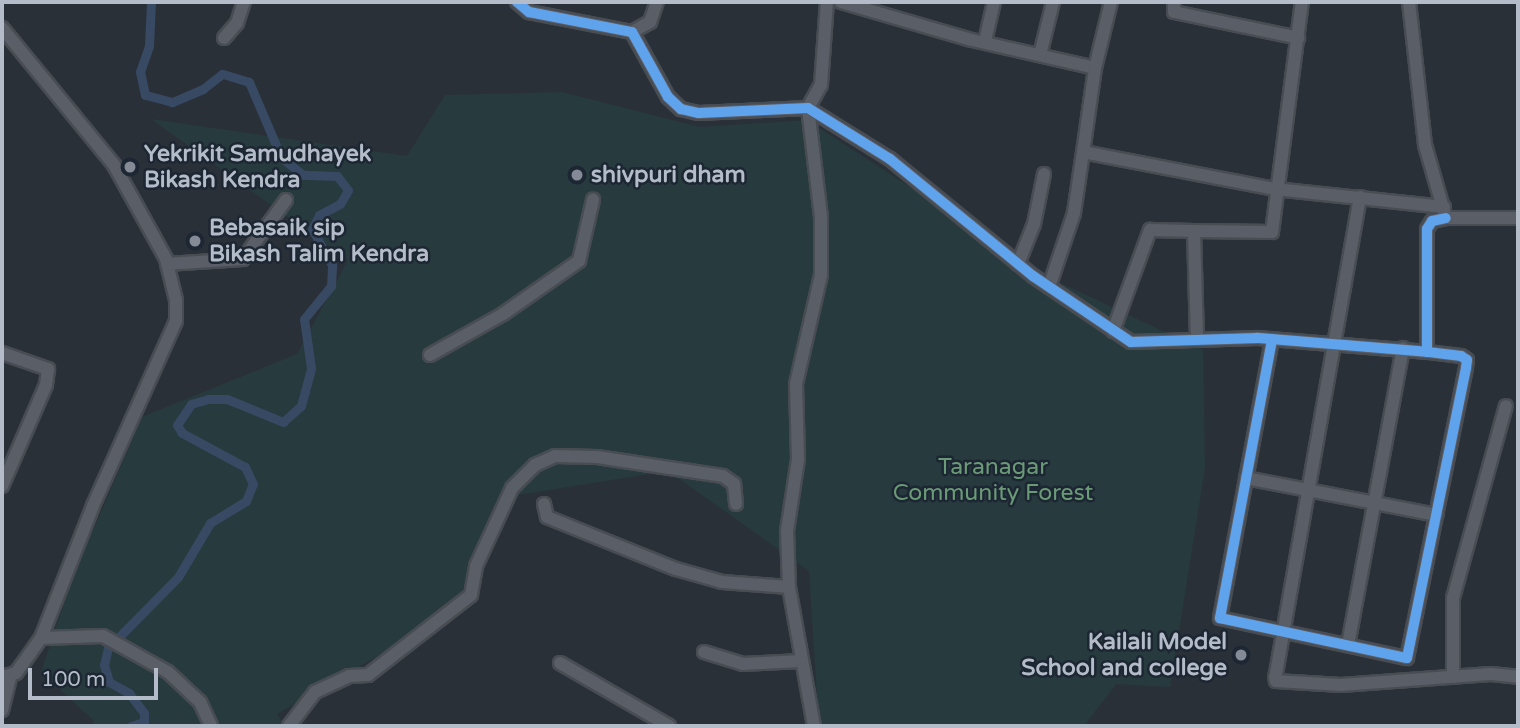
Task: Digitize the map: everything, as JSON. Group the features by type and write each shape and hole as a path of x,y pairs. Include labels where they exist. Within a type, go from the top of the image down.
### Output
{"street":[{"path":"224,38 237,23 244,2"},
{"path":"517,2 529,12 632,32 650,22 657,2"},
{"path":"814,726 789,587 788,531 798,448 796,384 821,275 821,217 808,108 821,86 827,2"},
{"path":"841,2 1095,68"},
{"path":"985,41 994,2"},
{"path":"1040,55 1053,2"},
{"path":"1049,287 1074,213 1095,68 1111,2"},
{"path":"1174,2 1174,12 1298,38"},
{"path":"1112,331 1150,230 1272,232 1275,189 1302,2"},
{"path":"1409,2 1425,145 1445,212"},
{"path":"2,28 114,165 167,264 176,300 176,321 98,494 41,638 6,677 2,710"},
{"path":"632,32 668,97 681,109 699,113 808,108 890,159 1018,264 1131,342 1168,344 1197,338 1272,340 1403,348 1466,360 1411,655 1222,620 1219,613 1272,340"},
{"path":"1083,152 1275,189 1360,197 1445,212 1518,218"},
{"path":"1018,264 1034,224 1044,174"},
{"path":"1360,197 1337,345 1274,668 1276,681 1341,685 1453,677 1518,677"},
{"path":"167,264 243,259 286,200"},
{"path":"430,355 503,314 579,261 593,200"},
{"path":"1427,352 1427,229 1432,221 1445,212"},
{"path":"1194,231 1197,338"},
{"path":"1348,645 1403,348"},
{"path":"2,353 48,369 46,385 19,437 2,486"},
{"path":"1453,677 1453,598 1506,406"},
{"path":"289,726 315,692 349,676 368,675 471,595 476,566 512,488 536,465 555,456 597,457 723,476 733,484 736,503"},
{"path":"1246,478 1374,500 1436,516"},
{"path":"544,504 547,517 676,569 722,582 789,587"},
{"path":"41,638 103,636 128,653 168,672 200,702 211,726"},
{"path":"704,652 743,664 801,661"},
{"path":"560,663 669,726"}],"green space":[{"name":"Taranagar Community Forest","path":"562,92 700,127 807,120 1050,278 1203,350 1205,468 1170,687 1116,684 1084,726 819,726 809,571 668,471 512,496 489,531 462,591 385,652 277,714 284,726 92,726 94,721 41,672 72,579 142,417 297,354 348,260 151,119 407,156 445,95"}],"waterway":[{"path":"131,726 144,722 144,713 129,693 109,682 104,665 108,648 178,577 210,523 246,501 253,484 245,467 182,433 177,425 191,404 208,399 227,399 283,422 301,406 311,368 304,319 331,286 332,265 312,229 319,215 340,204 348,190 337,176 303,175 281,157 249,82 222,74 203,89 172,102 145,95 140,72 149,46 151,2"}],"cycle path":[{"path":"517,2 529,12 632,32 668,97 681,109 699,113 808,108 890,159 1033,276 1131,342 1258,338 1427,352 1427,229 1432,221 1446,218"},
{"path":"1272,340 1220,618 1407,658 1467,360 1461,356 1427,352"}],"place":[{"name":"Yekrikit Samudhayek Bikash Kendra","path":"130,167"},
{"name":"shivpuri dham","path":"577,175"},
{"name":"Bebasaik sip Bikash Talim Kendra","path":"195,241"},
{"name":"Kailali Model School and college","path":"1241,655"}]}
